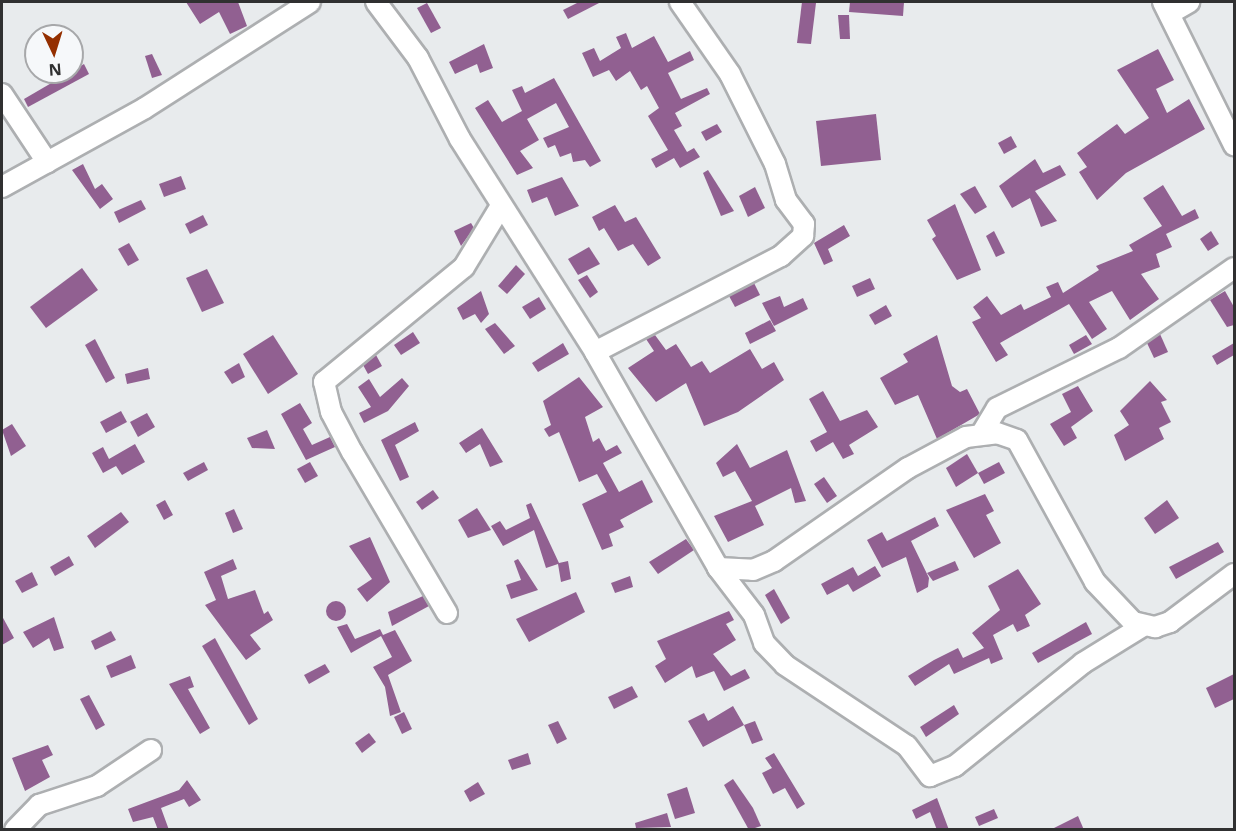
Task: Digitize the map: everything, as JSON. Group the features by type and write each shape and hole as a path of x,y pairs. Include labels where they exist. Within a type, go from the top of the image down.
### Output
{"street":[{"path":"2,187 145,108 310,2"},
{"path":"376,2 418,58 501,206 596,352 718,568 740,593 770,650 907,746 930,776 955,766 1083,663 1143,626 1170,622 1234,574"},
{"path":"596,352 781,256 803,236 804,224 786,200 776,164 730,74 680,2"},
{"path":"1189,2 1168,7 1225,111 1234,145"},
{"path":"2,94 46,162"},
{"path":"447,613 352,452 331,412 324,382 464,267 501,206"},
{"path":"718,568 753,570 774,561 908,468 982,433 997,408 1119,348 1234,268"},
{"path":"982,433 1017,440 1095,582 1118,609 1143,626"},
{"path":"15,830 39,805 97,786 151,750"}],"building":[{"path":"186,2 238,2 247,26 230,34 219,12 200,24"},
{"path":"579,2 601,2 568,19 563,10"},
{"path":"802,2 816,3 811,44 797,43"},
{"path":"850,2 904,2 903,16 849,12"},
{"path":"427,3 441,28 431,33 417,8"},
{"path":"838,15 849,15 850,39 840,39"},
{"path":"626,33 632,48 654,36 668,62 690,51 694,60 668,73 681,99 707,88 710,94 675,113 682,126 674,130 687,152 694,148 700,157 680,168 674,158 656,168 651,159 668,150 648,116 659,108 647,86 641,90 630,71 616,81 609,70 593,77 582,53 594,48 600,61 621,48 616,37"},
{"path":"484,44 493,68 480,73 477,64 455,74 449,62"},
{"path":"1158,49 1174,80 1156,89 1167,113 1189,99 1205,129 1126,173 1097,200 1079,172 1087,167 1077,153 1117,124 1125,134 1149,118 1117,70"},
{"path":"152,54 162,75 152,78 145,56"},
{"path":"84,64 89,74 84,77"},
{"path":"554,78 601,161 590,167 585,160 573,162 571,153 560,157 555,145 548,148 543,138 569,127 556,103 527,119 539,140 520,151 533,168 517,175 475,108 488,100 502,122 522,111 512,90 522,86 525,93"},
{"path":"50,84 71,84 28,107 24,99"},
{"path":"876,114 881,160 821,166 816,121"},
{"path":"717,124 722,132 706,141 701,132"},
{"path":"1011,136 1017,147 1004,154 998,143"},
{"path":"1035,159 1043,173 1060,165 1066,175 1035,191 1057,221 1041,227 1030,198 1012,208 999,186"},
{"path":"83,164 95,189 102,184 113,199 100,209 72,170"},
{"path":"708,170 734,211 721,216 703,173"},
{"path":"181,176 186,189 164,197 159,184"},
{"path":"562,177 579,206 555,216 547,197 532,203 527,190"},
{"path":"1163,185 1182,216 1195,209 1199,218 1166,234 1172,247 1156,254 1160,267 1141,274 1159,299 1130,320 1112,291 1089,302 1107,329 1092,339 1069,304 1000,343 1008,355 996,362 972,322 981,318 973,307 987,296 1001,315 1021,304 1024,310 1051,297 1046,287 1058,282 1063,293 1099,270 1096,266 1133,251 1129,245 1162,226 1143,198"},
{"path":"975,186 987,207 975,214 960,194"},
{"path":"755,187 765,208 748,217 739,196"},
{"path":"141,200 146,209 119,223 114,212"},
{"path":"955,204 981,270 957,280 932,239 936,236 927,220"},
{"path":"615,205 625,222 636,217 661,258 648,266 633,244 618,251 604,228 599,231 592,217"},
{"path":"203,215 208,225 190,234 185,224"},
{"path":"471,223 474,228 461,246 454,231"},
{"path":"844,225 850,236 828,249 833,261 824,265 814,243"},
{"path":"994,231 1005,253 996,257 986,236"},
{"path":"1211,231 1219,244 1208,251 1200,239"},
{"path":"129,243 139,260 128,266 118,249"},
{"path":"589,247 600,264 578,275 568,259"},
{"path":"516,265 525,274 507,294 498,286"},
{"path":"82,268 98,290 46,328 30,307"},
{"path":"207,269 224,303 202,312 186,278"},
{"path":"587,275 598,292 590,298 578,280"},
{"path":"870,278 875,289 857,297 852,286"},
{"path":"754,283 760,295 735,307 729,296"},
{"path":"481,291 489,314 481,323 475,314 463,320 457,308"},
{"path":"1225,291 1234,307 1234,325 1227,327 1210,300"},
{"path":"780,296 784,307 803,298 808,309 774,326 762,303"},
{"path":"539,297 546,309 530,319 522,307"},
{"path":"886,305 892,316 875,325 869,315"},
{"path":"770,320 776,331 750,344 745,333"},
{"path":"495,323 515,346 504,354 485,329"},
{"path":"413,332 420,343 401,355 394,345"},
{"path":"1160,334 1168,352 1154,358 1147,343"},
{"path":"273,335 298,374 268,394 243,354"},
{"path":"655,335 666,350 676,344 691,367 702,361 710,373 750,349 762,369 774,362 784,380 738,412 704,426 686,383 656,402 628,368 654,351 646,339"},
{"path":"937,335 952,386 960,392 967,389 980,414 937,439 918,395 895,405 880,378 908,362 903,354"},
{"path":"1086,335 1092,344 1074,354 1069,345"},
{"path":"95,339 115,378 106,383 85,345"},
{"path":"563,343 569,354 538,372 532,363"},
{"path":"1234,343 1234,355 1217,365 1212,356"},
{"path":"376,355 382,366 368,374 363,365"},
{"path":"239,363 245,377 232,384 224,372"},
{"path":"148,368 150,379 127,384 125,374"},
{"path":"579,377 603,407 585,417 593,442 599,438 606,451 617,445 622,453 603,463 619,492 642,480 653,502 620,520 624,527 609,534 613,546 602,550 582,504 607,492 597,474 579,482 559,432 549,437 544,429 551,425 543,401"},
{"path":"402,378 409,386 388,411 364,423 359,413 371,407 358,387 369,379 380,397"},
{"path":"1150,381 1167,400 1161,402 1171,422 1159,428 1164,439 1125,461 1114,435 1129,425 1120,411"},
{"path":"1078,386 1093,411 1071,427 1077,438 1064,446 1050,424 1071,412 1062,394"},
{"path":"823,391 840,421 867,410 878,427 849,445 854,454 843,459 833,442 816,452 810,441 827,432 809,399"},
{"path":"300,403 312,423 303,429 312,445 330,437 335,447 306,460 281,414"},
{"path":"121,411 127,422 106,433 100,422"},
{"path":"147,413 155,427 138,437 130,422"},
{"path":"415,422 419,431 395,445 409,477 400,481 381,440"},
{"path":"12,424 26,446 11,456 2,430"},
{"path":"482,428 503,462 490,467 480,444 466,453 459,443"},
{"path":"267,430 275,449 252,448 247,438"},
{"path":"135,444 145,462 122,475 116,466 103,473 92,453 103,447 109,459"},
{"path":"737,444 750,468 787,450 806,501 795,503 791,488 755,506 764,525 728,542 714,516 752,501 735,471 723,477 716,463"},
{"path":"967,454 978,473 956,487 946,468"},
{"path":"204,462 208,470 188,481 183,473"},
{"path":"310,462 318,476 305,483 297,469"},
{"path":"999,462 1005,473 984,484 978,473"},
{"path":"824,477 837,496 827,503 814,484"},
{"path":"433,490 439,498 422,510 416,502"},
{"path":"985,494 994,511 986,515 1001,543 974,558 946,510"},
{"path":"165,500 173,515 164,520 156,505"},
{"path":"1167,500 1179,518 1155,534 1144,518"},
{"path":"531,503 559,563 568,561 571,579 561,582 558,564 546,568 534,530 503,546 491,526 500,521 506,530 530,518 526,505"},
{"path":"477,508 491,530 468,538 458,520"},
{"path":"234,509 243,529 233,533 225,513"},
{"path":"121,512 129,522 95,548 87,536"},
{"path":"935,517 939,526 911,541 929,578 928,587 917,593 906,557 882,568 867,540 882,532 887,541"},
{"path":"370,537 390,582 367,602 357,589 372,579 349,546"},
{"path":"686,539 694,550 658,574 649,562"},
{"path":"1218,542 1224,552 1176,579 1169,567"},
{"path":"69,556 74,565 55,576 50,567"},
{"path":"233,559 237,569 221,576 228,599 255,590 264,614 268,611 273,620 250,635 261,649 246,660 205,605 216,600 204,572"},
{"path":"518,559 538,590 511,599 506,585 521,580 514,561"},
{"path":"955,561 959,570 933,581 927,573"},
{"path":"875,566 881,576 853,592 848,584 827,595 821,584 853,567 858,576"},
{"path":"1018,569 1041,604 1025,615 1030,626 1017,632 1013,624 993,635 1003,659 991,664 989,658 954,674 949,664 915,686 908,676 934,660 958,648 963,658 984,648 972,633 1000,610 988,586"},
{"path":"32,572 38,585 22,593 15,581"},
{"path":"630,576 633,587 615,593 611,583"},
{"path":"774,589 790,618 781,624 765,595"},
{"path":"576,592 585,612 529,642 516,619"},
{"path":"423,596 429,606 392,626 388,612"},
{"path":"336,601 343,604 346,611 343,618 336,621 329,618 326,611 329,604"},
{"path":"729,611 734,620 726,624 736,640 713,654 731,676 745,669 750,678 724,691 714,671 696,678 692,666 665,683 655,666 666,659 657,641"},
{"path":"2,616 14,638 2,645"},
{"path":"54,617 64,648 54,651 49,638 33,648 23,632"},
{"path":"1086,622 1092,634 1038,663 1032,653"},
{"path":"347,624 355,639 380,629 383,635 395,630 412,661 388,675 401,712 390,716 385,687 373,667 392,657 381,636 351,653 337,627"},
{"path":"111,631 116,640 95,650 91,641"},
{"path":"215,638 258,719 249,725 202,646"},
{"path":"131,655 136,668 111,678 106,666"},
{"path":"325,664 330,672 309,684 304,675"},
{"path":"1234,674 1234,699 1215,708 1206,688"},
{"path":"190,676 194,687 188,689 210,728 200,734 169,684"},
{"path":"632,686 638,697 614,709 608,697"},
{"path":"89,695 105,725 96,730 80,699"},
{"path":"954,705 959,714 926,737 920,727"},
{"path":"733,706 744,725 703,747 688,721 704,713 708,721"},
{"path":"404,712 412,729 402,734 394,717"},
{"path":"558,721 567,739 557,744 548,725"},
{"path":"755,721 763,740 752,744 744,725"},
{"path":"369,733 376,742 362,753 355,743"},
{"path":"48,745 53,755 42,760 50,777 25,791 12,758"},
{"path":"528,753 531,764 512,770 508,760"},
{"path":"774,753 805,804 797,809 785,788 773,794 762,773 772,768 765,758"},
{"path":"733,779 753,808 761,826 749,830 724,785"},
{"path":"187,780 201,800 189,807 184,799 161,808 169,830 158,830 153,817 133,822 128,809 179,790"},
{"path":"478,782 485,794 470,802 464,791"},
{"path":"687,787 695,813 675,819 667,794"},
{"path":"937,798 949,830 937,830 930,812 916,819 912,810"},
{"path":"994,809 998,818 979,826 975,817"},
{"path":"667,813 671,827 636,828 635,823"},
{"path":"1078,816 1084,830 1050,830"}]}
